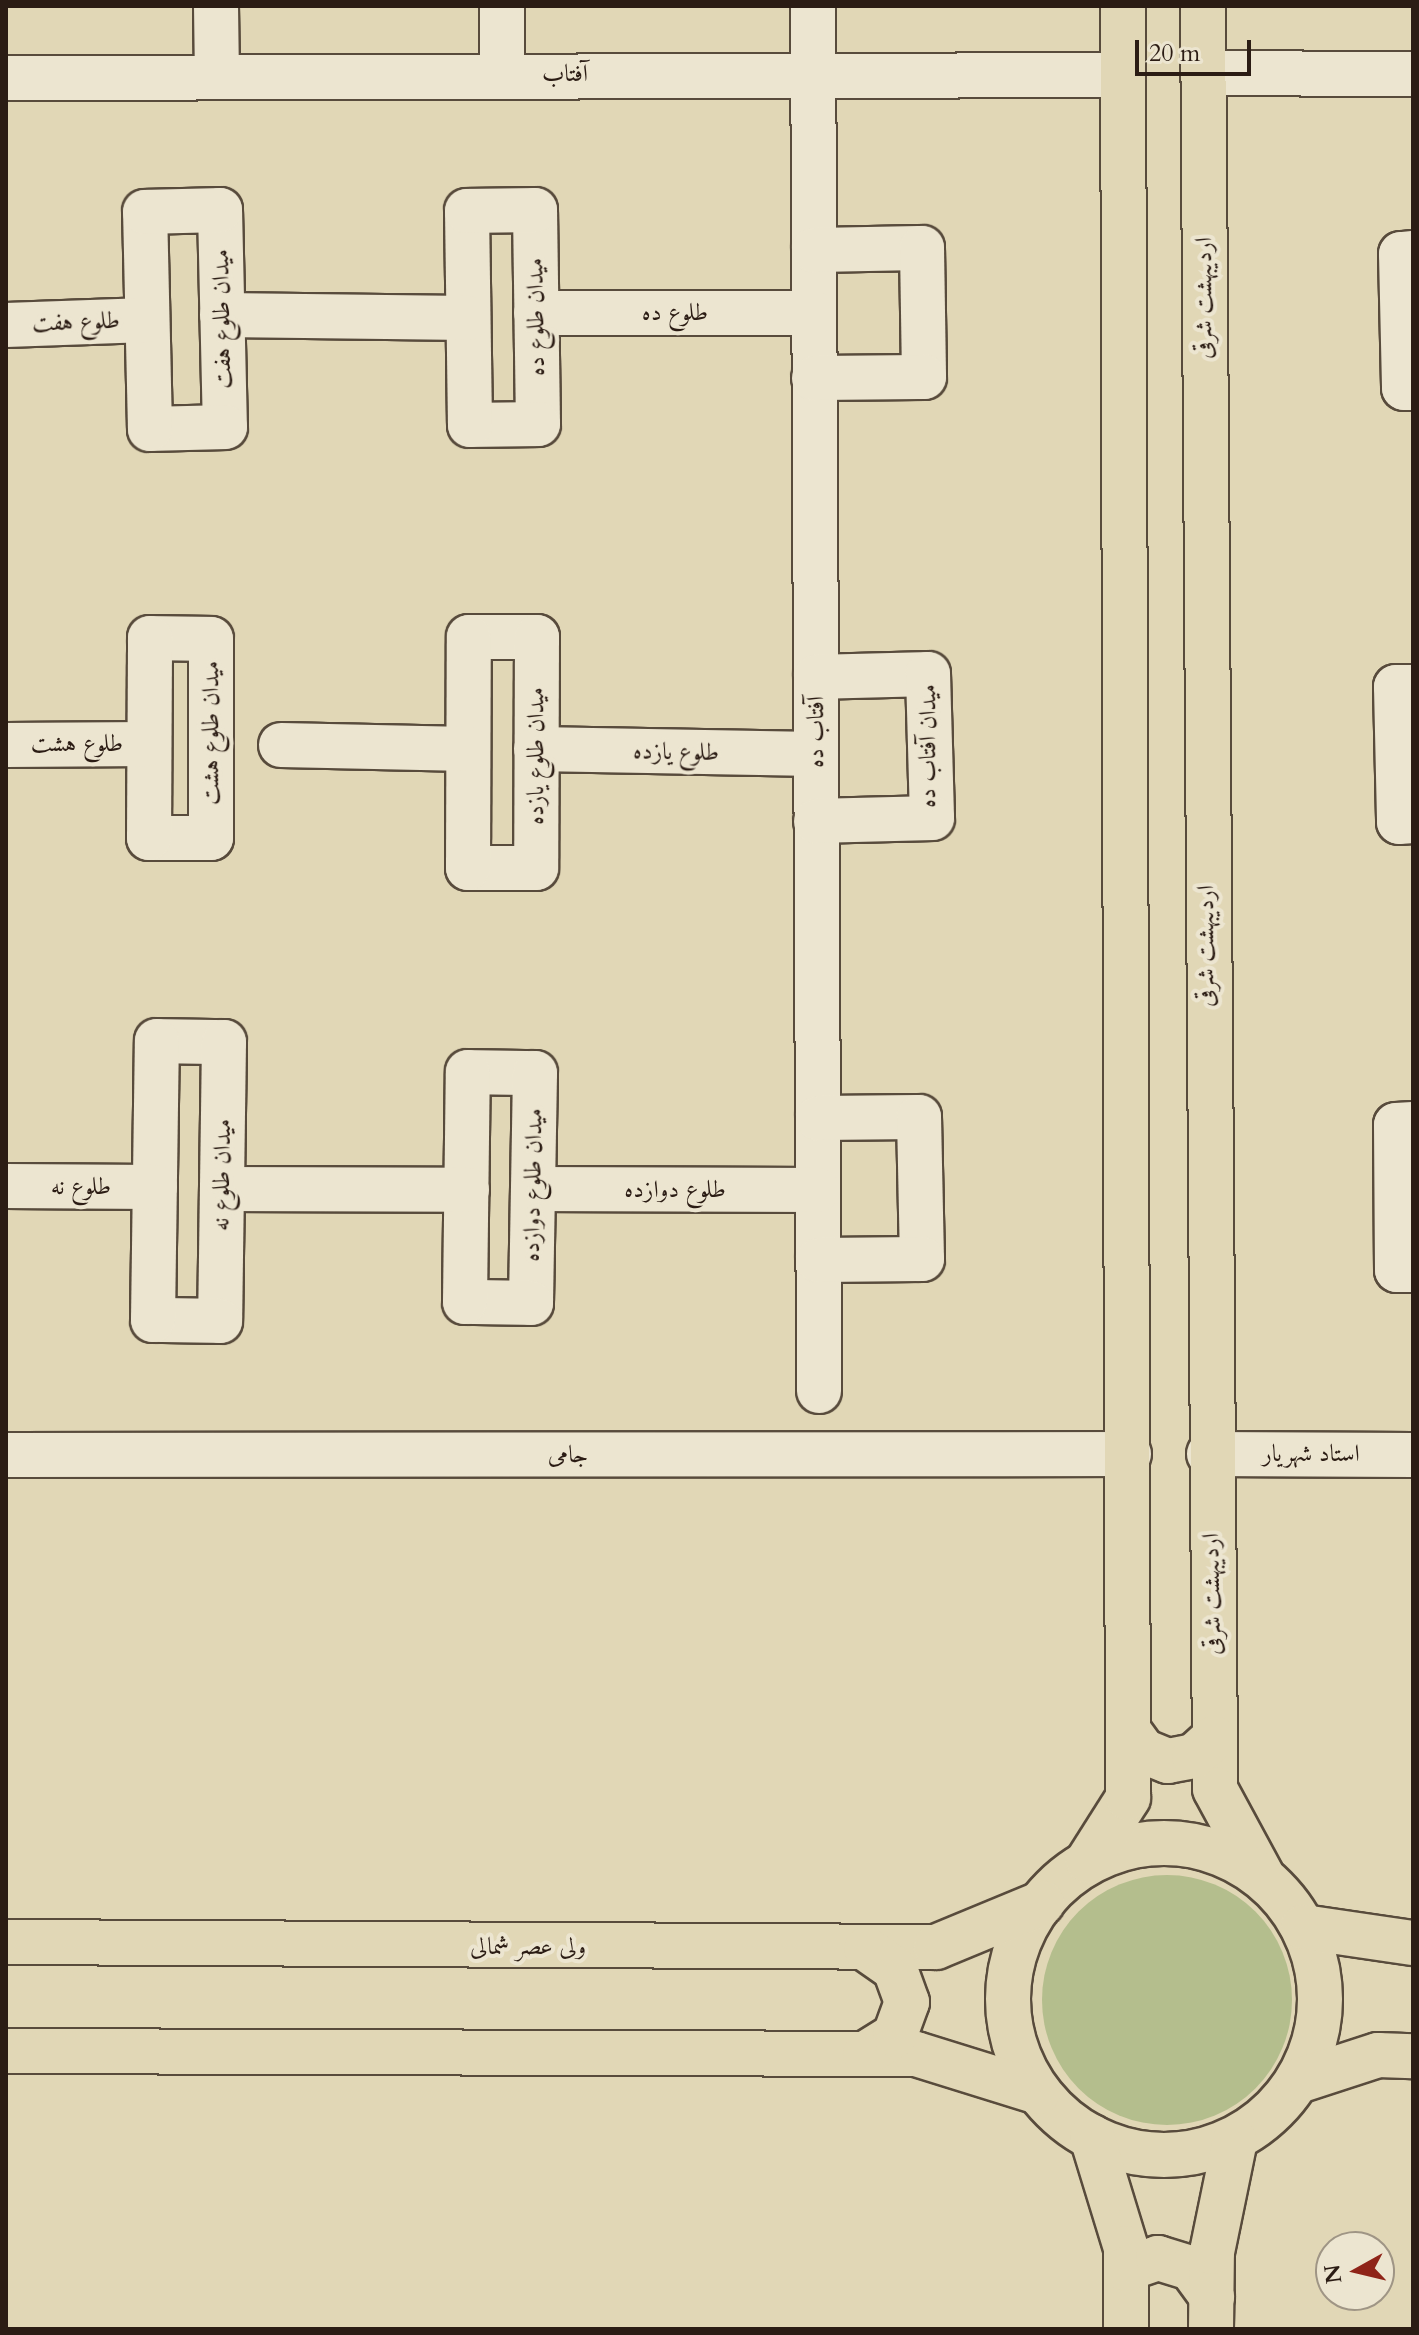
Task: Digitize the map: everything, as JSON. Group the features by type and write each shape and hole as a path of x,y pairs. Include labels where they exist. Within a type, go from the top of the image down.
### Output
{"main road":[{"path":"1088,1861 1131,1845 1176,1842 1221,1851 1261,1874 1303,1927 1313,1948 1321,1994 1317,2039 1298,2081 1270,2115 1235,2140 1193,2154 1149,2156 1092,2137 1069,2124 1038,2092 1017,2053 1008,2010 1011,1967 1025,1925 1042,1903 1088,1861 1128,1798 1123,6"},
{"name":"اردیبهشت شرقی","path":"1203,6 1209,1454 1215,1789 1261,1874"},
{"path":"1128,1730 1143,1751 1168,1761 1194,1756 1214,1738"},
{"name":"ولی عصر شمالی","path":"6,1942 936,1947 1042,1903"},
{"path":"1303,1927 1413,1943"},
{"path":"865,2054 895,2035 907,2002 895,1969 866,1949"},
{"path":"6,2051 916,2054 1038,2092"},
{"path":"1298,2081 1378,2055 1413,2056"},
{"path":"1092,2137 1126,2248 1126,2329"},
{"path":"1212,2313 1212,2252 1235,2140"},
{"path":"1126,2269 1158,2258 1191,2268 1212,2313"}],"street":[{"path":"216,6 217,76"},
{"path":"502,6 502,75"},
{"name":"آفتاب ده","path":"813,6 819,1391"},
{"name":"آفتاب","path":"6,78 813,73 1123,75"},
{"path":"1204,73 1413,74"},
{"name":"میدان طلوع هفت","path":"220,210 225,427 150,429 147,320 145,212 220,210"},
{"name":"میدان طلوع ده","path":"535,210 538,424 470,425 468,318 467,211 535,210"},
{"path":"814,250 922,248 924,377 814,378"},
{"path":"1413,253 1401,254 1404,388 1413,388"},
{"name":"طلوع ده","path":"536,313 814,313"},
{"path":"222,315 468,318"},
{"name":"طلوع هفت","path":"6,325 147,320"},
{"name":"میدان طلوع یازده","path":"469,637 537,637 536,868 468,868 468,749 469,637"},
{"name":"میدان آفتاب ده","path":"816,677 928,674 932,818 816,821"},
{"path":"1413,687 1396,687 1399,822 1413,821"},
{"name":"طلوع هشت","path":"6,745 149,744"},
{"path":"281,745 468,749"},
{"name":"طلوع یازده","path":"536,749 816,754"},
{"name":"میدان طلوع نه","path":"157,1041 224,1042 220,1321 153,1320 155,1187 157,1041"},
{"name":"میدان طلوع دوازده","path":"468,1072 535,1073 531,1303 465,1302 467,1190 468,1072"},
{"path":"818,1118 919,1117 922,1259 818,1260"},
{"path":"1413,1124 1396,1125 1397,1270 1413,1270"},
{"name":"طلوع نه","path":"6,1186 155,1187"},
{"path":"222,1189 467,1190"},
{"name":"طلوع دوازده","path":"533,1189 818,1190"},
{"name":"جامی","path":"6,1455 1129,1454"},
{"name":"استاد شهریار","path":"1209,1454 1413,1455"}],"green space":[{"path":"1155,1875 1179,1875 1226,1889 1256,1911 1283,1952 1290,1976 1290,2024 1283,2048 1256,2089 1215,2116 1179,2125 1155,2125 1108,2111 1087,2097 1070,2080 1056,2059 1047,2036 1042,2012 1042,1988 1056,1941 1070,1920 1087,1903 1108,1889 1131,1880"}]}
